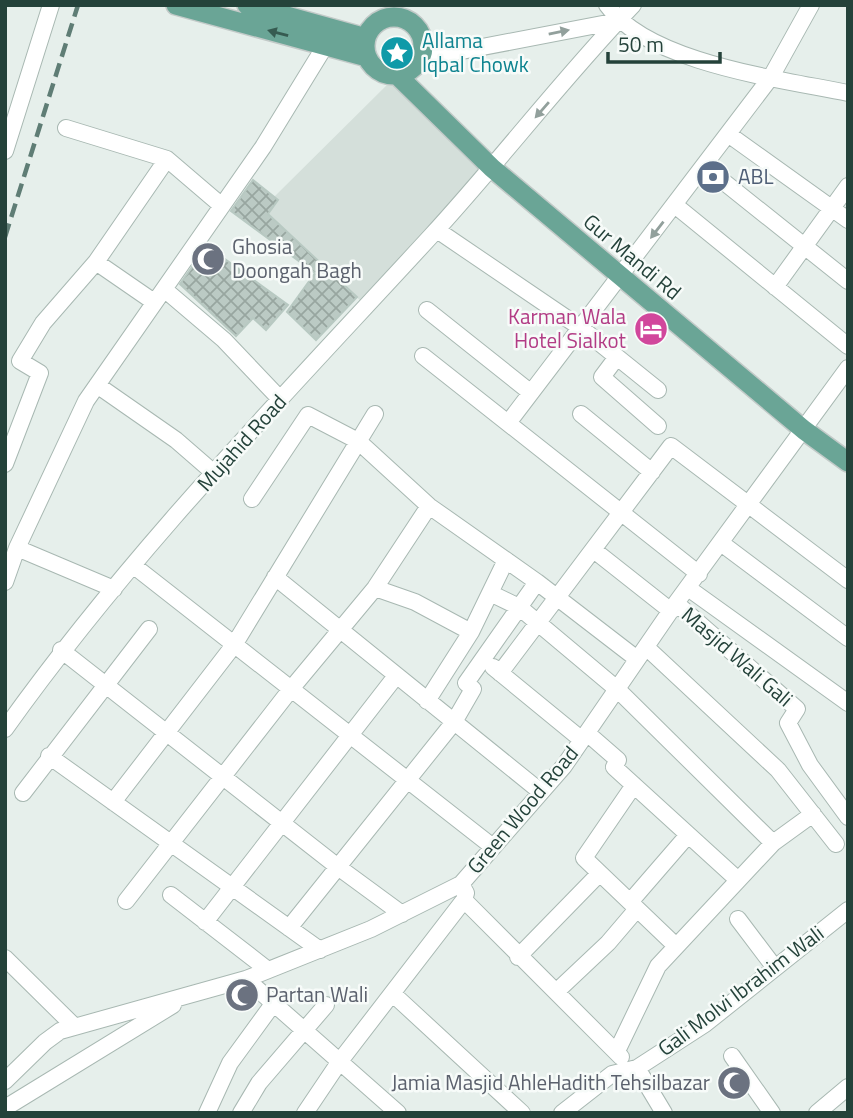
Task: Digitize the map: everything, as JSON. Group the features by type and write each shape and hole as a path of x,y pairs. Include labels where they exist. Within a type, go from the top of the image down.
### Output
{"main road":[{"path":"176,5 325,46 367,48"},
{"path":"247,5 367,48"},
{"path":"384,12 395,18 409,14 422,40 420,59 406,72 397,75 379,71 367,48 370,30 384,12"},
{"name":"Gur Mandi Rd","path":"397,75 492,168 804,430 848,462"}],"street":[{"path":"5,151 51,5"},
{"path":"607,5 618,21 653,44 771,77 848,93"},
{"name":"Mujahid Road","path":"5,729 61,650 214,473 437,230 634,5"},
{"path":"508,423 676,206 771,77 811,5"},
{"path":"420,59 618,21"},
{"path":"5,582 12,557 86,401 263,147 325,46"},
{"path":"66,128 167,159 222,206"},
{"path":"727,134 848,220"},
{"path":"5,464 40,373 20,361 43,323 96,262 167,159"},
{"path":"705,166 848,281"},
{"path":"775,287 848,186"},
{"path":"676,206 848,346"},
{"path":"437,230 581,328 658,390"},
{"path":"96,262 159,296 224,340 281,400"},
{"path":"427,310 530,392"},
{"path":"423,356 699,573"},
{"path":"617,357 602,377 658,426"},
{"name":"Green Wood Road","path":"5,1081 60,1031 246,979 402,914 461,884 585,737 674,607 848,368"},
{"path":"97,385 176,440 214,473"},
{"path":"113,802 234,645 375,414"},
{"path":"581,414 652,472"},
{"path":"252,499 308,415 358,441 429,506 559,599 642,653 778,771 836,844"},
{"path":"500,673 595,551 670,446 848,580"},
{"path":"126,901 222,776 375,588 429,506"},
{"path":"722,543 848,638"},
{"path":"595,551 674,607"},
{"path":"12,557 114,589"},
{"path":"428,701 471,632 506,560"},
{"path":"134,566 493,847"},
{"path":"275,577 541,792"},
{"path":"289,928 454,722 473,689 466,683 537,582"},
{"path":"375,588 415,602 471,632"},
{"path":"688,588 848,703"},
{"path":"490,593 519,607 618,690 773,843"},
{"name":"Masjid Wali Gali","path":"674,607 797,709 788,723 810,765 846,813"},
{"path":"23,793 149,629"},
{"path":"61,650 281,823 402,914"},
{"path":"483,659 618,760 614,767 738,880"},
{"path":"205,922 396,676"},
{"path":"50,756 320,950"},
{"path":"634,785 584,858 676,946"},
{"path":"617,1051 658,966 773,843 813,814"},
{"path":"556,992 608,943 688,835"},
{"path":"518,957 599,874"},
{"path":"304,1113 340,1061 464,901 466,893 461,884"},
{"path":"171,895 268,970"},
{"path":"464,901 518,957 617,1051 633,1068 664,1113"},
{"name":"Gali Molvi Ibrahim Wali","path":"562,1113 612,1074 633,1068 705,1024 848,910"},
{"path":"738,919 775,968"},
{"path":"5,958 75,1027"},
{"path":"246,979 398,1113"},
{"path":"393,994 522,1113"},
{"path":"5,1108 190,995"},
{"path":"207,1113 230,1063 273,1004"},
{"path":"241,1113 259,1083 326,1005"},
{"path":"732,1056 772,1113"},
{"path":"817,1113 848,1087"}],"shaded area":[{"path":"394,78 485,168 364,304 268,214 278,200 274,197"}],"building":[{"path":"253,180 278,200 268,214 357,297 316,340 287,312 315,273 231,211"},
{"path":"207,246 288,305 266,330 253,318 236,336 180,284"}],"railway":[{"path":"5,237 78,5"}],"place":[{"name":"Allama Iqbal Chowk","path":"397,53"},
{"name":"ABL","path":"713,177"},
{"name":"Ghosia Doongah Bagh","path":"208,259"},
{"name":"Karman Wala Hotel Sialkot","path":"651,329"},
{"name":"Partan Wali","path":"242,995"},
{"name":"Jamia Masjid AhleHadith Tehsilbazar","path":"734,1083"}]}
